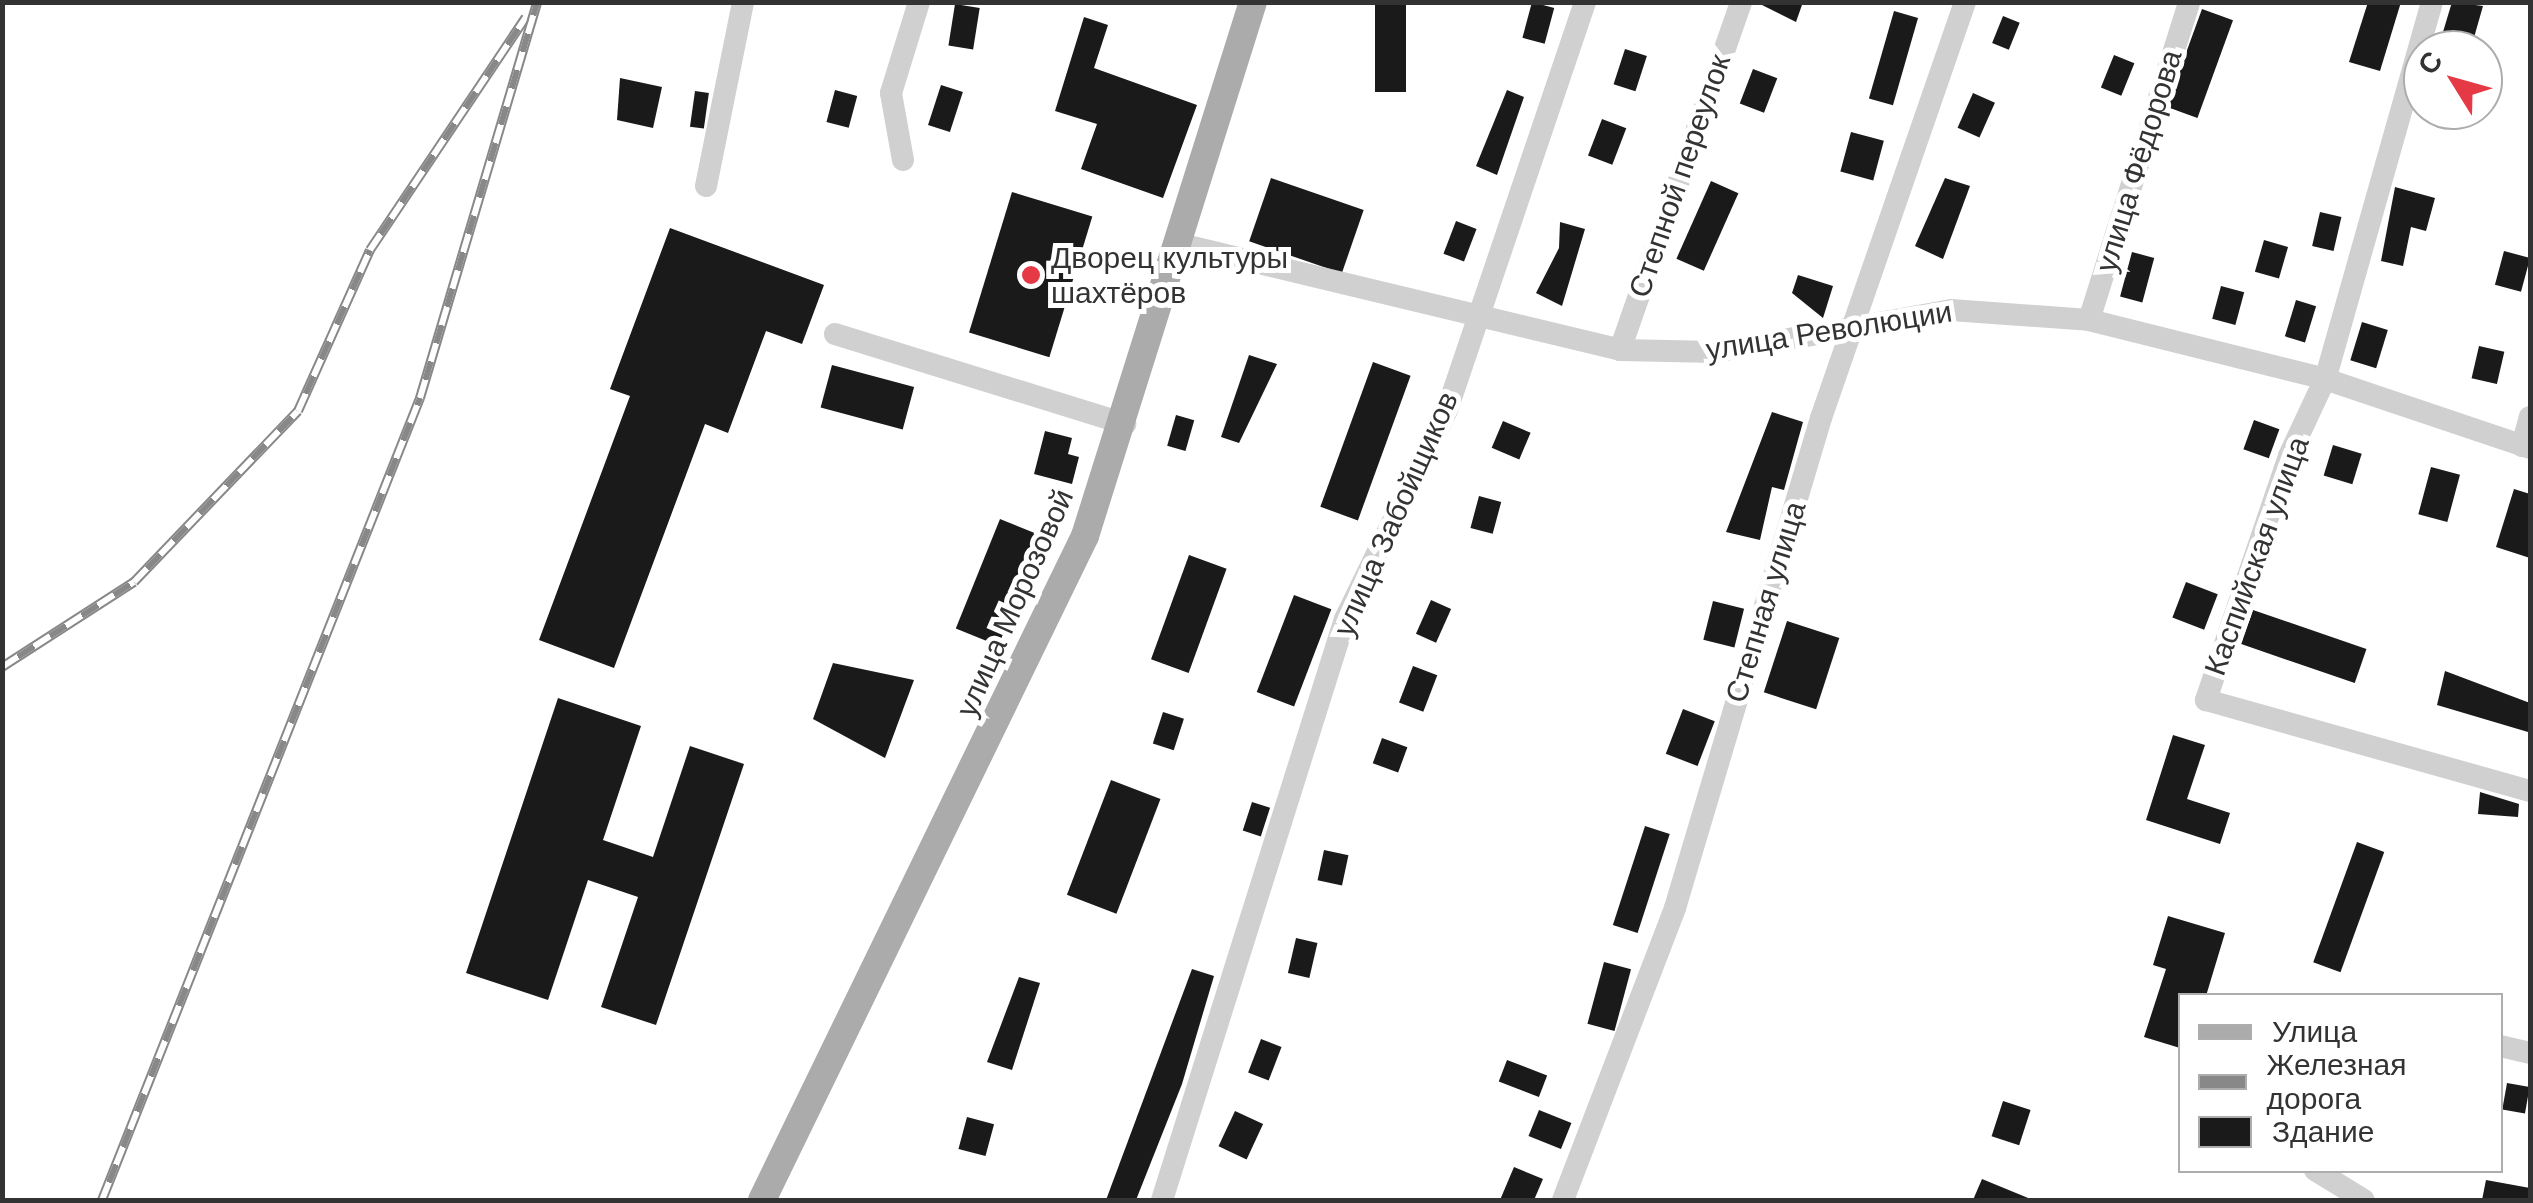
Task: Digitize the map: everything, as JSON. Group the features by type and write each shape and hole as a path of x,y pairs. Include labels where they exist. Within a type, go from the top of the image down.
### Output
{"main road":[{"name":"улица Морозовой","path":"762,1200 1022,678 1125,424 1253,2"}],"street":[{"path":"706,186 743,2"},
{"path":"903,160 891,94 919,2"},
{"name":"улица Забойщиков","path":"1162,1200 1345,619 1447,410 1586,2"},
{"name":"Степной переулок","path":"1620,350 1741,2"},
{"name":"Степная улица","path":"1563,1200 1675,908 1851,326 1964,2"},
{"name":"улица Фёдорова","path":"2089,320 2189,2"},
{"path":"2325,378 2432,2"},
{"name":"улица Революции","path":"1180,244 1477,322 1620,350 1716,352 1951,310 2089,320 2325,378 2526,447"},
{"path":"835,334 1125,424"},
{"name":"Каспийская улица","path":"2325,378 2288,456 2206,700 2530,791"},
{"path":"2526,447 2530,417"},
{"path":"2503,1047 2530,1053"},
{"path":"2321,1173 2364,1200"}],"building":[{"path":"1375,2 1406,2 1406,92 1375,92"},
{"path":"1532,2 1554,8 1545,44 1522,38"},
{"path":"1756,2 1803,2 1796,22"},
{"path":"2368,2 2401,2 2380,71 2349,62"},
{"path":"2452,2 2483,6 2476,30 2444,30"},
{"path":"955,4 980,8 973,49 948,45"},
{"path":"2202,9 2233,20 2197,118 2166,107"},
{"path":"1894,11 1918,18 1893,105 1869,98"},
{"path":"2003,16 2020,23 2009,50 1992,43"},
{"path":"1084,17 1108,25 1094,68 1197,105 1163,198 1081,169 1097,124 1055,111"},
{"path":"1625,49 1647,56 1635,91 1614,84"},
{"path":"2114,55 2134,63 2121,96 2101,87"},
{"path":"1753,69 1777,78 1764,113 1740,104"},
{"path":"620,78 662,87 653,128 617,120"},
{"path":"941,85 963,92 950,132 928,125"},
{"path":"835,90 857,96 849,128 826,122"},
{"path":"1507,90 1524,97 1497,175 1476,166"},
{"path":"695,91 709,93 704,129 690,127"},
{"path":"1973,93 1995,103 1979,137 1958,128"},
{"path":"1602,119 1626,128 1612,165 1588,155"},
{"path":"1851,132 1884,141 1873,180 1840,172"},
{"path":"1271,178 1364,210 1342,273 1249,241"},
{"path":"1945,178 1970,186 1943,259 1915,246"},
{"path":"1711,181 1738,193 1704,271 1676,259"},
{"path":"2395,187 2435,198 2426,231 2411,227 2403,266 2381,261"},
{"name":"Дворец культуры шахтёров","path":"1012,192 1092,217 1049,357 969,333"},
{"path":"2320,212 2341,217 2334,251 2312,246"},
{"path":"1456,221 1477,229 1464,262 1443,254"},
{"path":"1560,222 1585,229 1562,306 1536,293 1559,248"},
{"path":"670,228 824,285 802,344 766,331 728,433 705,424 614,668 539,640 630,396 610,389"},
{"path":"2264,240 2288,247 2279,279 2255,272"},
{"path":"2504,251 2530,258 2521,292 2495,285"},
{"path":"2132,252 2154,258 2142,302 2120,296"},
{"path":"1798,275 1833,286 1823,318 1792,293"},
{"path":"2221,286 2244,292 2235,325 2212,319"},
{"path":"2296,300 2316,306 2305,342 2285,336"},
{"path":"2362,322 2388,330 2376,368 2350,360"},
{"path":"2479,346 2504,352 2497,384 2472,378"},
{"path":"1249,355 1277,364 1239,443 1221,437"},
{"path":"1373,362 1411,376 1358,520 1320,507"},
{"path":"832,365 914,387 903,430 821,408"},
{"path":"1772,412 1803,422 1784,490 1772,487 1760,540 1726,532"},
{"path":"1176,415 1194,420 1185,451 1167,446"},
{"path":"2254,420 2279,429 2269,458 2243,449"},
{"path":"1503,421 1531,433 1519,459 1492,448"},
{"path":"1045,431 1072,438 1068,454 1079,457 1072,484 1034,474"},
{"path":"2333,445 2362,454 2352,484 2324,476"},
{"path":"2431,467 2460,475 2447,522 2418,514"},
{"path":"2514,489 2530,494 2530,558 2496,547"},
{"path":"1479,496 1501,502 1493,534 1470,528"},
{"path":"1000,519 1043,536 998,646 956,628"},
{"path":"1189,555 1227,569 1189,673 1151,659"},
{"path":"2186,582 2218,594 2204,630 2172,617"},
{"path":"1294,595 1331,609 1294,706 1257,692"},
{"path":"1431,600 1451,609 1436,643 1416,634"},
{"path":"1713,601 1744,609 1734,648 1703,640"},
{"path":"2253,610 2366,649 2355,683 2241,644"},
{"path":"1787,621 1839,638 1816,709 1764,692"},
{"path":"833,663 914,680 885,758 813,719"},
{"path":"1413,666 1437,675 1423,712 1399,702"},
{"path":"2445,671 2530,703 2528,732 2437,705"},
{"path":"558,698 641,726 603,840 653,857 690,746 744,764 656,1025 601,1007 638,897 588,880 548,1000 466,973"},
{"path":"1683,709 1715,721 1698,766 1666,754"},
{"path":"1163,712 1184,719 1174,750 1153,743"},
{"path":"2173,735 2205,745 2187,799 2230,813 2220,844 2146,820"},
{"path":"1382,738 1407,747 1398,773 1373,763"},
{"path":"1111,780 1160,799 1116,914 1067,895"},
{"path":"2480,792 2519,804 2518,817 2478,814"},
{"path":"1252,802 1270,808 1261,836 1243,831"},
{"path":"1645,826 1670,834 1638,933 1613,925"},
{"path":"2357,842 2384,852 2340,972 2313,962"},
{"path":"1324,850 1348,855 1342,886 1318,880"},
{"path":"2168,916 2225,933 2207,993 2178,993 2178,1047 2144,1037 2166,969 2153,965"},
{"path":"1296,938 1317,943 1309,978 1288,973"},
{"path":"1604,962 1631,969 1614,1031 1587,1024"},
{"path":"1192,969 1214,976 1182,1084 1136,1200 1106,1200"},
{"path":"1019,977 1040,983 1012,1070 987,1062"},
{"path":"1261,1039 1282,1047 1269,1080 1248,1073"},
{"path":"1507,1060 1547,1075 1539,1097 1499,1081"},
{"path":"2507,1083 2530,1087 2525,1114 2503,1110"},
{"path":"2003,1101 2031,1110 2019,1145 1992,1136"},
{"path":"1539,1110 1571,1123 1561,1149 1529,1136"},
{"path":"1235,1111 1263,1124 1247,1159 1219,1146"},
{"path":"967,1117 994,1124 986,1156 958,1149"},
{"path":"1514,1167 1543,1179 1534,1200 1500,1200"},
{"path":"1982,1179 2033,1200 1973,1200"},
{"path":"2486,1180 2530,1188 2530,1200 2482,1200"}],"railway":[{"path":"102,1200 420,398 537,2"},
{"path":"2,667 134,582 298,411 370,250 526,17"}],"place":[{"name":"Дворец культуры шахтёров","path":"1031,275"}]}
